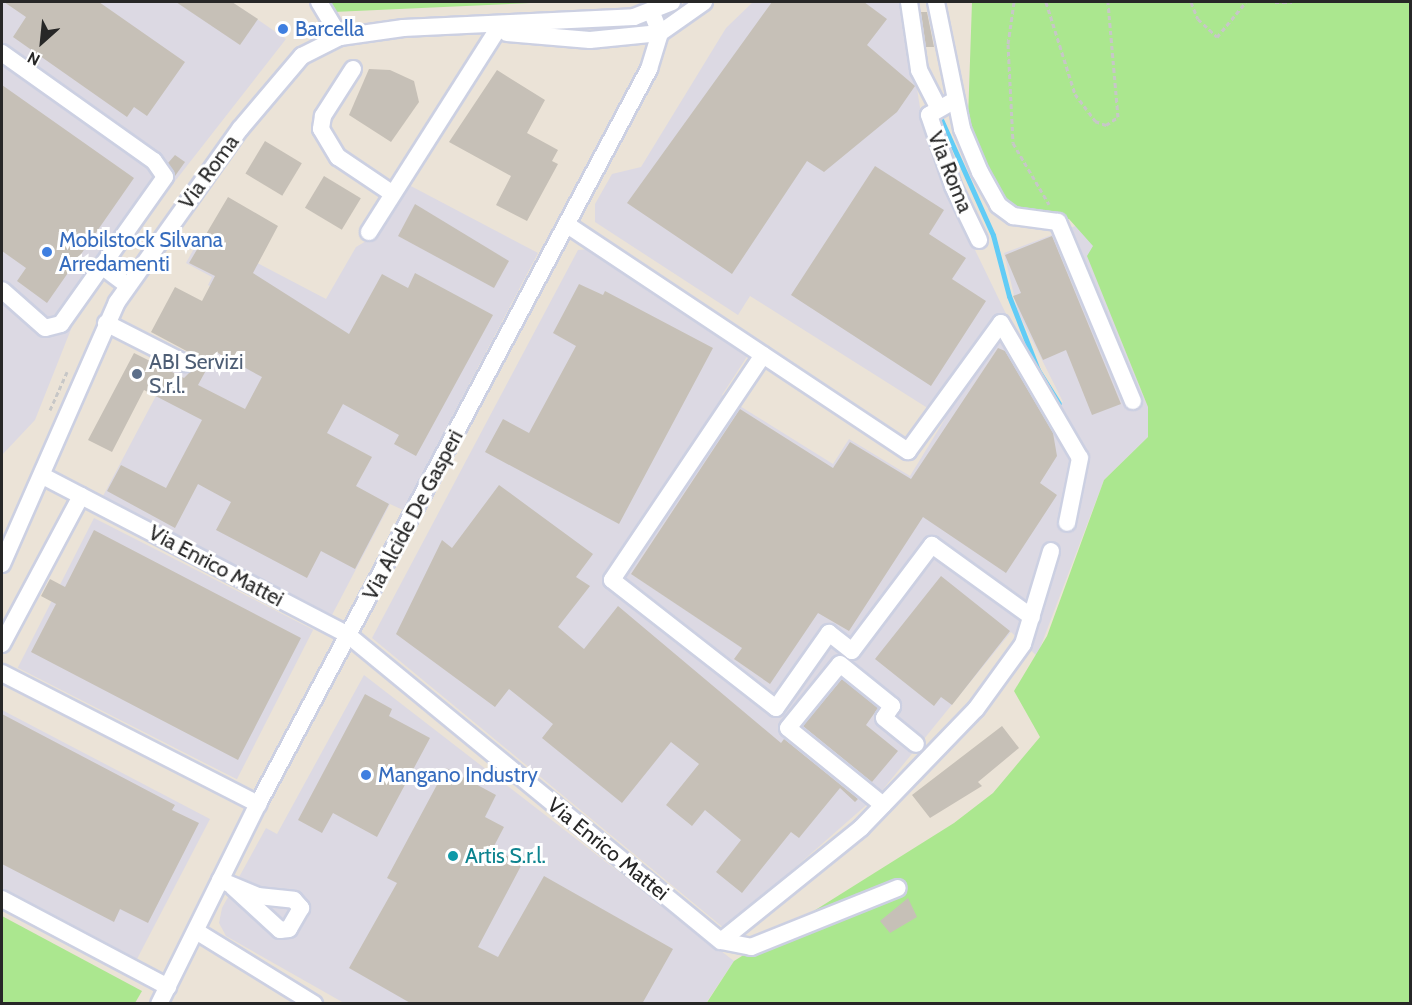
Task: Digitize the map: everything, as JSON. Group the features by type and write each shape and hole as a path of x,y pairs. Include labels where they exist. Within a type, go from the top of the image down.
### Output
{"street":[{"path":"318,2 340,37"},
{"name":"Via Roma","path":"2,564 43,476 106,323 128,286 240,129 295,64 340,37 450,26 652,13 672,2"},
{"name":"Via Roma","path":"450,26 590,40 660,33 704,2"},
{"name":"Via Roma","path":"909,2 919,70 938,107"},
{"name":"Via Roma","path":"936,2 955,100 980,172 998,205 1030,221 1055,217"},
{"path":"652,13 660,33"},
{"path":"369,232 496,32"},
{"name":"Via Alcide De Gasperi","path":"159,1004 196,931 227,884 258,804 569,226 649,69 660,33"},
{"path":"2,53 154,161 165,177 61,324 45,328 2,290"},
{"path":"353,69 323,116 321,129 338,157 393,194"},
{"name":"Via Roma","path":"955,100 938,107 929,115 932,130 979,240"},
{"path":"1055,217 1133,401"},
{"path":"569,226 909,451 1001,323 1080,458 1067,523"},
{"path":"103,267 128,286"},
{"path":"106,323 185,363"},
{"path":"763,355 730,400 612,580 776,708 829,633 852,651 932,545 1032,617"},
{"name":"Via Enrico Mattei","path":"43,476 348,635 721,941"},
{"path":"2,644 81,496"},
{"path":"721,941 883,805 976,709 1023,644 1051,550"},
{"path":"883,805 788,728 840,664 892,706 884,718 915,744"},
{"path":"2,673 258,804"},
{"path":"721,941 751,946 898,888"},
{"path":"2,899 168,987"},
{"path":"196,931 314,1004"}],"path":[{"path":"1014,2 1008,44 1013,143 1055,217"},
{"path":"1046,2 1075,94 1095,121 1106,125 1118,117 1108,2"},
{"path":"1191,2 1198,19 1217,37 1246,2"},
{"path":"1275,2 1292,2"},
{"path":"48,415 72,363"}],"shaded area":[{"path":"2,2 232,2 286,39 83,299 35,420 2,455"},
{"path":"753,2 903,2 923,126 943,184 1027,357 1057,405 1063,402 1018,312 1004,253 1078,225 1094,246 1088,256 1148,407 1148,437 1104,480 1037,656 1011,632 880,793 725,929 372,638 578,250 590,249 750,352 722,395 833,464 849,439 910,476 945,419 750,296 738,315 595,222 595,204 612,174 641,167 726,28"},
{"path":"407,184 538,253 403,510 390,504 332,615 103,496 175,360 186,366 224,294 208,285 212,277 186,263 202,234 326,299 356,247 373,237"},
{"path":"94,518 313,630 237,779 18,668"},
{"path":"364,675 734,961 706,1003 344,1003 226,936 219,923 222,908 266,828 277,834"},
{"path":"2,710 210,819 137,959 2,888"}],"green space":[{"path":"323,2 552,2 333,12"},
{"path":"972,2 1410,2 1410,1003 706,1004 734,961 954,823 993,793 1040,737 1014,691 1047,636 1104,480 1148,437 1148,407 1087,256 1093,246 1069,219 1009,207 973,140 968,119"},
{"path":"2,916 142,991 135,1003 2,1003"}],"building":[{"path":"4,2 99,2 185,62 147,116 134,107 127,117 13,37 26,17"},
{"path":"176,2 232,2 258,19 240,45"},
{"path":"772,2 864,2 887,19 867,45 915,86 897,112 824,172 807,161 732,274 627,203"},
{"path":"921,12 927,12 934,47 926,47"},
{"path":"369,69 390,70 414,81 419,102 391,142 349,115"},
{"path":"497,70 545,100 527,133 558,150 552,161 558,164 527,221 496,205 511,176 449,142"},
{"path":"2,85 134,178 47,303 17,281 26,268 2,251"},
{"path":"265,141 302,163 282,196 245,174"},
{"path":"175,155 185,162 175,176 168,163"},
{"path":"875,166 944,210 929,234 966,258 952,279 986,301 931,386 791,295"},
{"path":"324,176 361,198 342,230 305,208"},
{"path":"228,197 278,226 253,273 349,334 382,274 408,288 415,273 493,315 416,456 394,444 399,435 343,404 327,433 372,457 356,486 389,504 355,569 321,551 307,578 216,530 231,502 198,484 175,528 107,491 121,465 166,488 202,420 144,390 112,452 88,440 134,353 184,378 194,368 196,356 151,332 175,287 202,301 215,276 189,263","holes":["216,352 262,377 245,409 198,385"]},
{"path":"415,204 509,261 494,288 398,236"},
{"path":"1052,236 1121,404 1092,415 1066,350 1043,360 1013,296 1021,293 1005,255"},
{"path":"579,284 603,295 605,291 713,348 619,524 485,452 503,419 529,433 576,346 553,333"},
{"path":"998,348 1005,351 1053,433 1057,456 1040,483 1057,495 1006,573 923,517 849,631 818,613 770,684 734,659 742,648 631,574 740,409 833,468 850,442 911,479"},
{"path":"499,485 593,554 576,577 590,586 558,627 584,649 618,606 781,743 784,739 858,799 855,802 840,788 799,838 791,832 742,893 716,872 741,840 705,810 692,826 666,805 699,764 671,742 622,803 542,738 553,724 509,689 495,707 396,634 442,540 452,548"},
{"path":"94,530 301,638 238,760 31,652 56,604 41,596 50,579 65,587"},
{"path":"941,576 1010,631 952,705 941,697 934,706 875,659"},
{"path":"842,679 878,708 866,725 898,751 872,782 803,726"},
{"name":"Mangano Industry","path":"365,694 392,709 389,716 430,738 377,837 333,813 322,833 298,820"},
{"path":"2,714 175,805 172,810 199,823 148,923 120,909 114,922 2,864"},
{"path":"1002,726 1019,748 978,782 982,786 930,818 912,795"},
{"path":"446,768 496,795 485,817 504,827 493,848 522,864 478,947 498,957 544,876 673,949 642,1004 412,1004 349,968 397,883 387,878"},
{"path":"908,898 917,917 890,933 880,921"}],"waterway":[{"path":"940,117 993,235 1009,296 1038,370 1059,403"}],"place":[{"name":"Barcella","path":"283,29"},
{"name":"Mobilstock Silvana Arredamenti","path":"47,252"},
{"name":"ABI Servizi S.r.l.","path":"137,374"},
{"name":"Mangano Industry","path":"366,775"},
{"name":"Artis S.r.l.","path":"453,856"}]}
